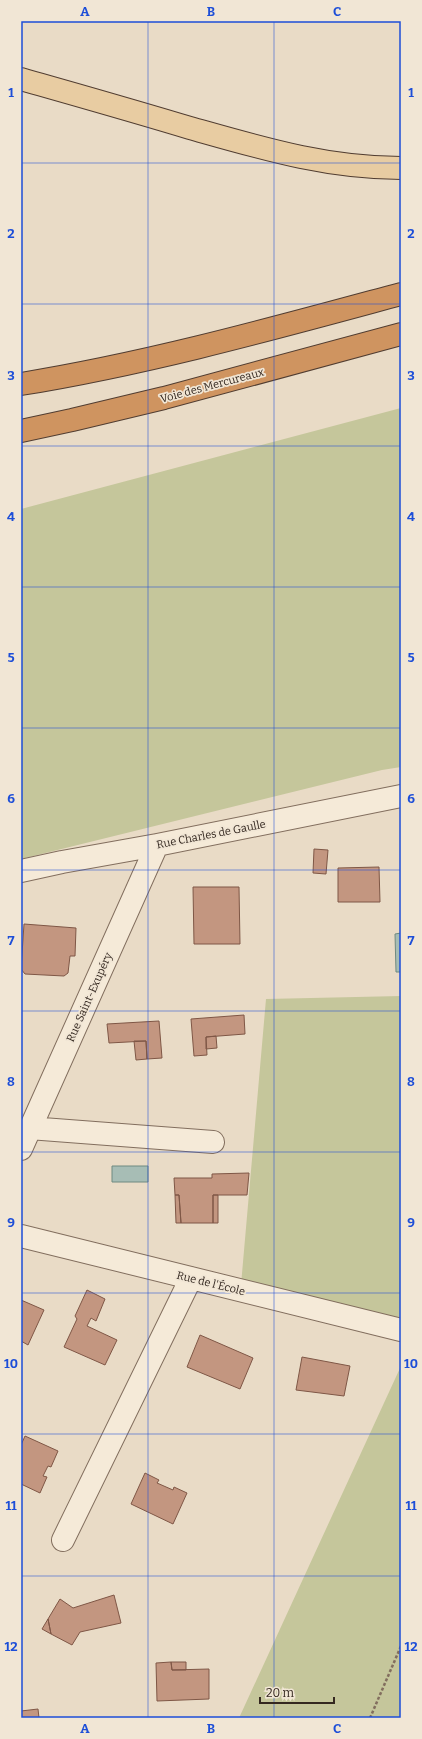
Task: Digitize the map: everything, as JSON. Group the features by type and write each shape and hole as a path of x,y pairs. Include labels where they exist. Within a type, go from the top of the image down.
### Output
{"highway":[{"path":"21,384 159,357 401,294"},
{"name":"Voie des Mercureaux","path":"21,430 72,420 164,398 401,334"}],"main road":[{"path":"21,79 260,148 300,158 359,166 401,168"}],"street":[{"name":"Rue Charles de Gaulle","path":"21,872 62,862 157,845 401,796"},
{"name":"Rue Saint-Exupéry","path":"21,1149 157,845"},
{"path":"30,1128 213,1142"},
{"name":"Rue de l'École","path":"21,1236 401,1330"},
{"path":"63,1540 191,1278"}],"path":[{"path":"370,1718 401,1646"}],"green space":[{"path":"401,408 401,767 382,770 21,859 21,509"},
{"path":"401,996 401,1320 241,1285 266,999"},
{"path":"401,1366 401,1718 239,1718"}],"water":[{"path":"401,933 401,972 396,972 395,934"},
{"path":"112,1166 148,1166 148,1182 112,1182"}],"building":[{"path":"314,849 328,850 326,874 313,873"},
{"path":"379,867 380,902 338,902 338,868"},
{"path":"193,887 239,887 240,944 194,944"},
{"path":"24,924 76,928 75,956 70,956 68,973 64,976 25,974 21,969"},
{"path":"244,1015 245,1034 206,1037 207,1055 194,1056 191,1019"},
{"path":"159,1021 162,1058 147,1059 146,1041 109,1043 107,1024"},
{"path":"216,1036 217,1048 206,1049 206,1037"},
{"path":"134,1041 146,1041 147,1059 136,1060"},
{"path":"249,1173 247,1195 213,1195 213,1223 181,1223 179,1195 175,1195 174,1178 212,1178 212,1174"},
{"path":"175,1195 179,1195 181,1223 176,1223"},
{"path":"213,1195 218,1195 218,1223 213,1223"},
{"path":"87,1290 105,1299 96,1321 91,1318 87,1326 117,1340 105,1365 64,1347 77,1319 75,1316"},
{"path":"21,1300 44,1310 28,1345 21,1341"},
{"path":"200,1335 253,1358 240,1389 187,1367"},
{"path":"302,1357 350,1366 344,1396 296,1390"},
{"path":"25,1436 58,1451 51,1467 48,1466 43,1476 47,1477 40,1493 21,1484 21,1445"},
{"path":"145,1473 159,1480 157,1483 173,1490 174,1487 187,1493 173,1524 131,1504"},
{"path":"114,1595 121,1623 80,1632 72,1645 51,1634 48,1619 60,1599 73,1608"},
{"path":"48,1619 51,1634 42,1629"},
{"path":"171,1662 172,1670 209,1669 209,1699 157,1701 156,1663"},
{"path":"171,1662 186,1662 186,1670 172,1670"},
{"path":"38,1709 39,1718 21,1718 21,1711"}]}
